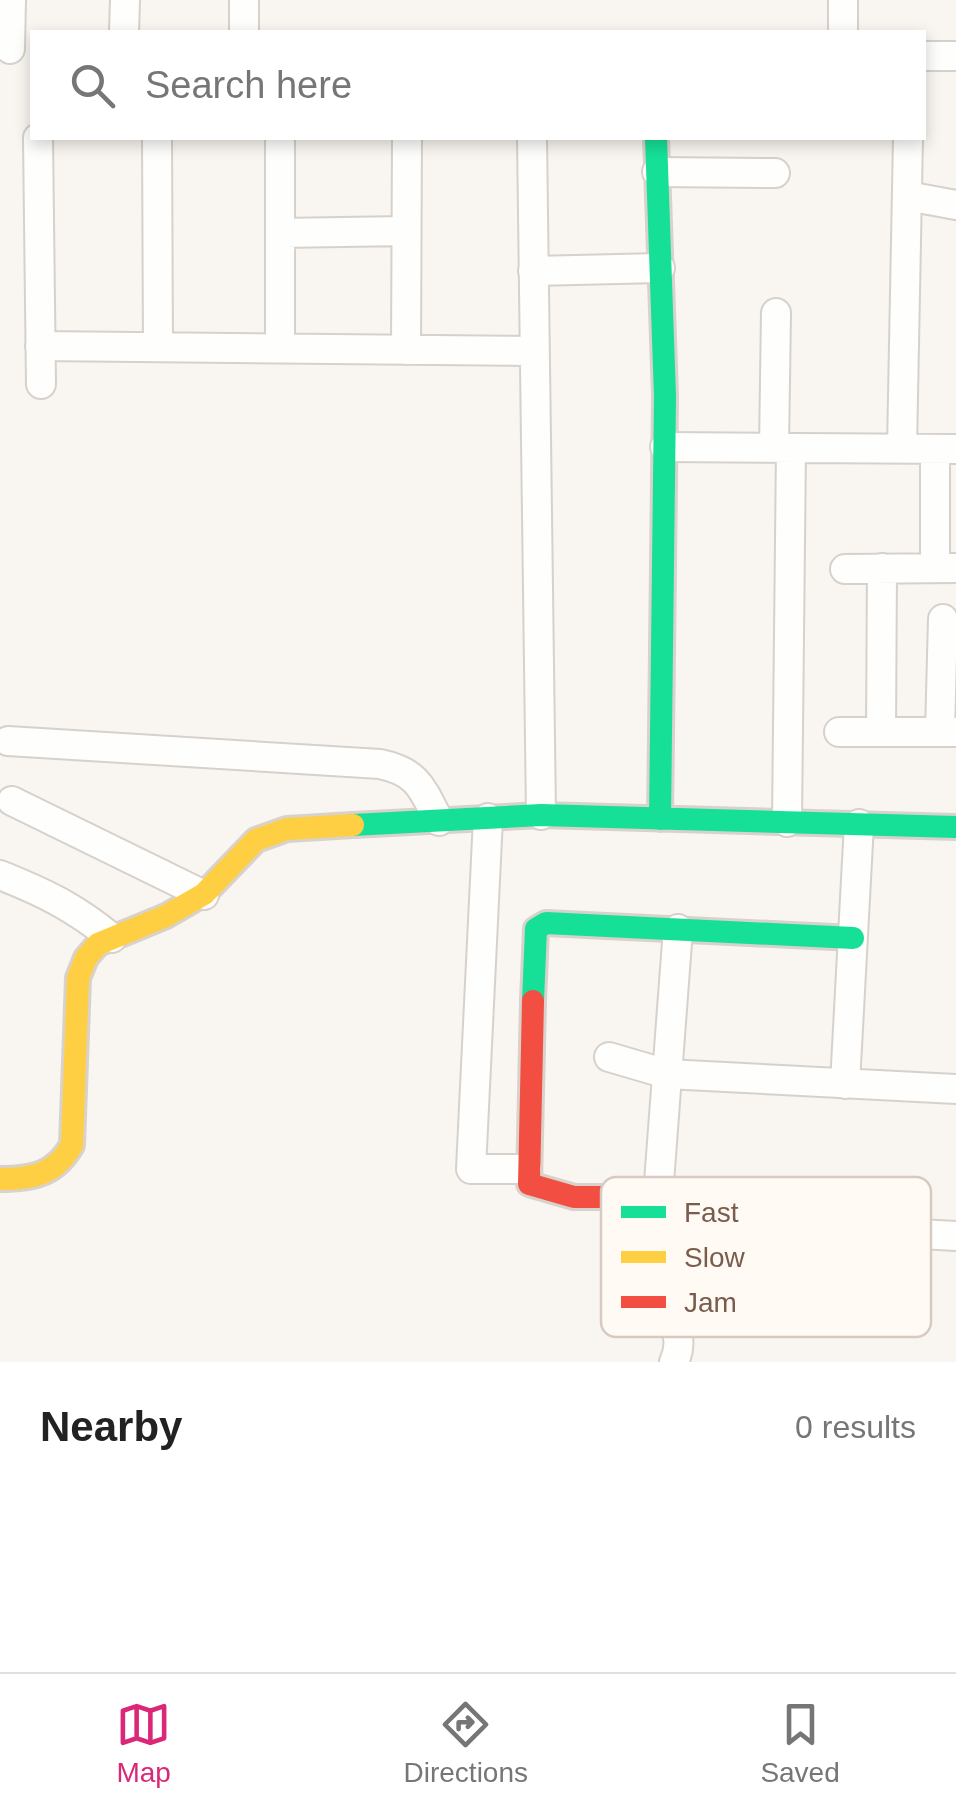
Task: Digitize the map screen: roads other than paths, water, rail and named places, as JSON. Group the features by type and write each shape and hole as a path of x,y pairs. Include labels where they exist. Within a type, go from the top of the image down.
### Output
{"street":[{"path":"10,0 14,49"},
{"path":"124,0 124,30"},
{"path":"244,0 244,30"},
{"path":"842,30 843,0"},
{"path":"926,56 956,56"},
{"path":"38,140 41,384"},
{"path":"158,140 158,347"},
{"path":"280,140 280,348"},
{"path":"406,350 407,140"},
{"path":"532,140 541,815"},
{"path":"656,140 665,447 660,819"},
{"path":"902,448 908,140"},
{"path":"657,172 775,173"},
{"path":"906,196 956,205"},
{"path":"280,233 406,232"},
{"path":"532,271 660,268"},
{"path":"776,313 788,822"},
{"path":"40,346 533,351"},
{"path":"665,447 945,449 946,568 845,569"},
{"path":"881,732 882,568"},
{"path":"838,732 948,732 943,619"},
{"path":"8,741 403,768 416,778 439,821"},
{"path":"12,801 204,895"},
{"path":"0,1178 21,1179 48,1173 64,1163 72,1145 78,978 86,958 98,944 204,895 224,877 244,848 261,835 287,830 541,815 956,827"},
{"path":"488,818 471,1169 526,1168"},
{"path":"845,1084 859,824"},
{"path":"0,876 56,897 112,938"},
{"path":"601,1201 544,1193 529,1184 526,1168 536,930 546,923 561,922 853,938"},
{"path":"659,1177 678,928"},
{"path":"609,1057 667,1074 956,1089"},
{"path":"931,1234 956,1236"},
{"path":"674,1362 680,1348 679,1337"}]}
